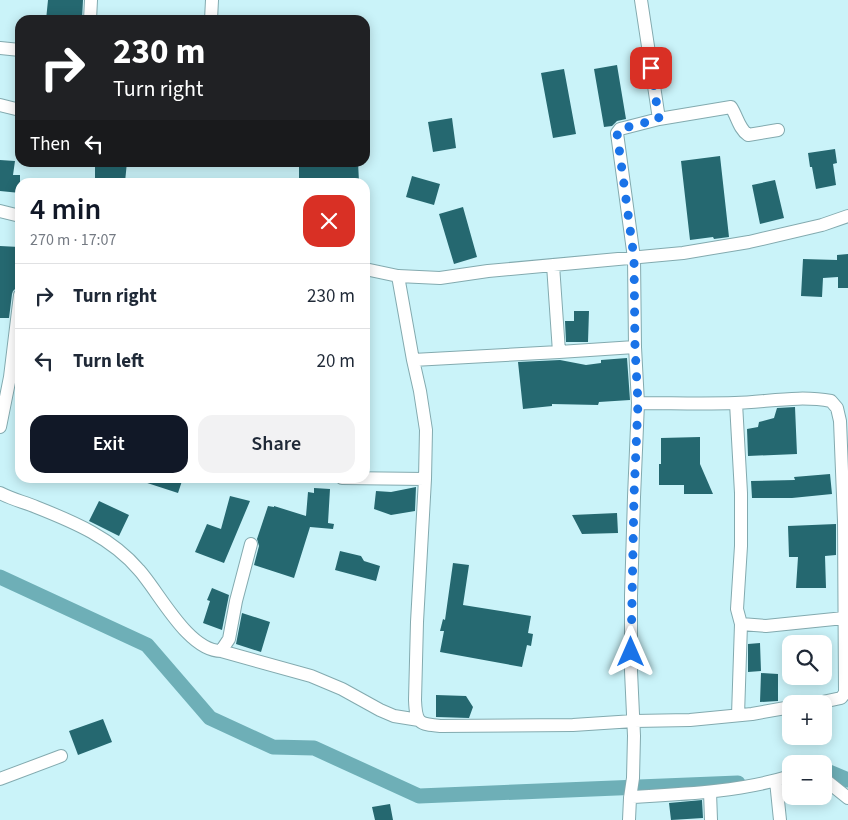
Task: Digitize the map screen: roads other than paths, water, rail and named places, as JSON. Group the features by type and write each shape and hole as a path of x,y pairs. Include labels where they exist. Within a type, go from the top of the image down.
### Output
{"street":[{"path":"90,15 92,0"},
{"path":"211,15 212,0"},
{"path":"640,0 659,119"},
{"path":"0,48 15,50"},
{"path":"0,106 15,109"},
{"path":"629,820 634,736 631,672 631,596 638,403 634,258 617,133 620,129 659,119 731,107 743,132 748,135 778,130"},
{"path":"0,211 15,215"},
{"path":"370,270 398,276 440,278 683,253 749,242 848,216"},
{"path":"553,265 559,352"},
{"path":"398,276 426,430 416,641 415,700 416,713 419,720 424,724 441,726 574,725 690,720 782,708"},
{"path":"0,427 10,377 15,336"},
{"path":"413,360 635,347"},
{"path":"638,403 736,403 800,398 831,401 837,408 840,421 844,521 844,698"},
{"path":"736,403 741,493 741,546 737,609 741,624 738,715"},
{"path":"370,478 425,478"},
{"path":"0,493 92,531 126,555 140,570 183,628 200,644 216,651 311,676 342,689 394,716 419,720"},
{"path":"221,651 229,639 236,601 251,544"},
{"path":"741,624 766,626 844,618"},
{"path":"0,778 60,756"},
{"path":"630,798 710,792 782,779"},
{"path":"776,781 780,820"},
{"path":"832,785 848,798"},
{"path":"710,792 712,820"}],"waterway":[{"path":"0,577 147,645 210,718 273,747 314,748 419,796 738,783"},
{"path":"832,773 848,780"}]}
